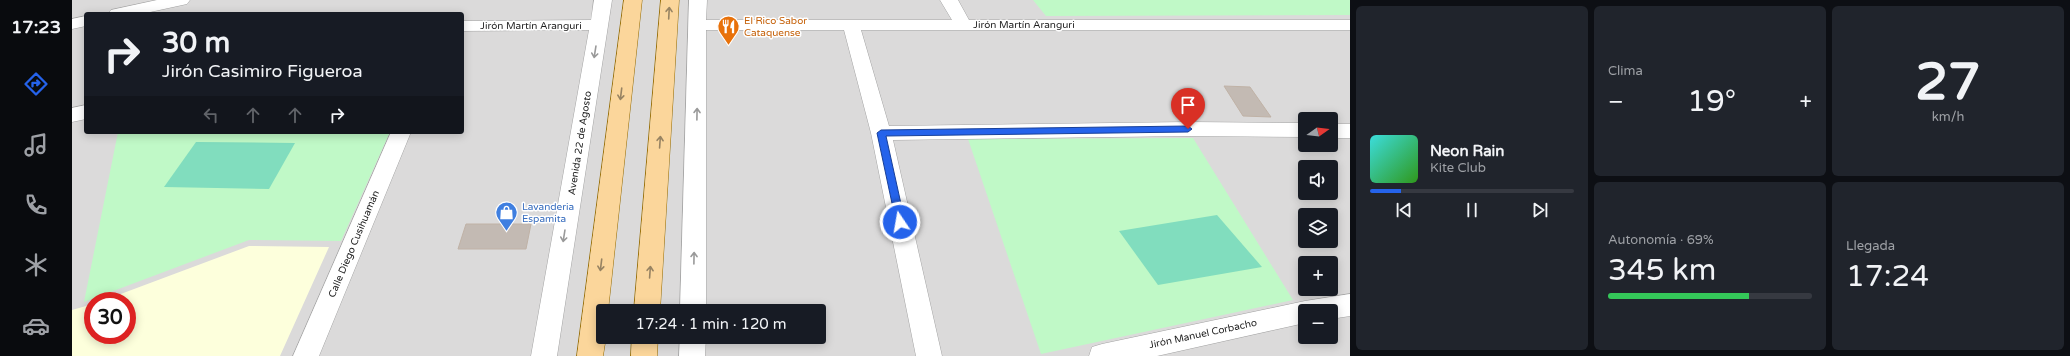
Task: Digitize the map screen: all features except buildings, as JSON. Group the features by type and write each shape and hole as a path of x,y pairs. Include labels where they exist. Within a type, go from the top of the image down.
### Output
{"main road":[{"path":"590,356 633,0"},
{"path":"648,304 670,0"},
{"path":"644,356 645,344"}],"street":[{"path":"126,12 181,0"},
{"name":"Avenida 22 de Agosto","path":"544,356 603,0"},
{"path":"693,304 698,0"},
{"path":"949,0 963,24"},
{"path":"72,24 84,21"},
{"name":"Jirón Martín Aranguri","path":"464,26 600,25"},
{"name":"Jirón Martín Aranguri","path":"698,25 1350,25"},
{"path":"852,25 881,133 929,356"},
{"path":"72,115 84,112"},
{"path":"881,133 1188,129 1298,130"},
{"path":"1338,131 1350,131"},
{"name":"Calle Diego Cusihuamán","path":"306,356 400,134"},
{"path":"1338,307 1350,305"},
{"name":"Jirón Manuel Corbacho","path":"1102,356 1298,314"},
{"path":"692,356 693,344"}],"shaded area":[{"path":"72,0 1350,0 1350,356 72,356"},
{"path":"249,246 329,247 280,356 72,356 72,310 84,307 84,344 136,344 136,292 126,292"}],"green space":[{"path":"1033,0 1350,0 1350,15 1046,16"},
{"path":"118,134 389,134 341,241 249,240 111,292 86,292"},
{"path":"1193,138 1293,300 1041,354 968,139"},
{"path":"196,142 295,143 269,189 164,187"},
{"path":"1217,215 1262,267 1158,285 1119,231"}],"place":[{"name":"El Rico Sabor Cataquense","path":"729,46"},
{"name":"Lavanderia Espamita","path":"507,232"}],"route":[{"path":"900,222 881,133 1188,129"}]}
